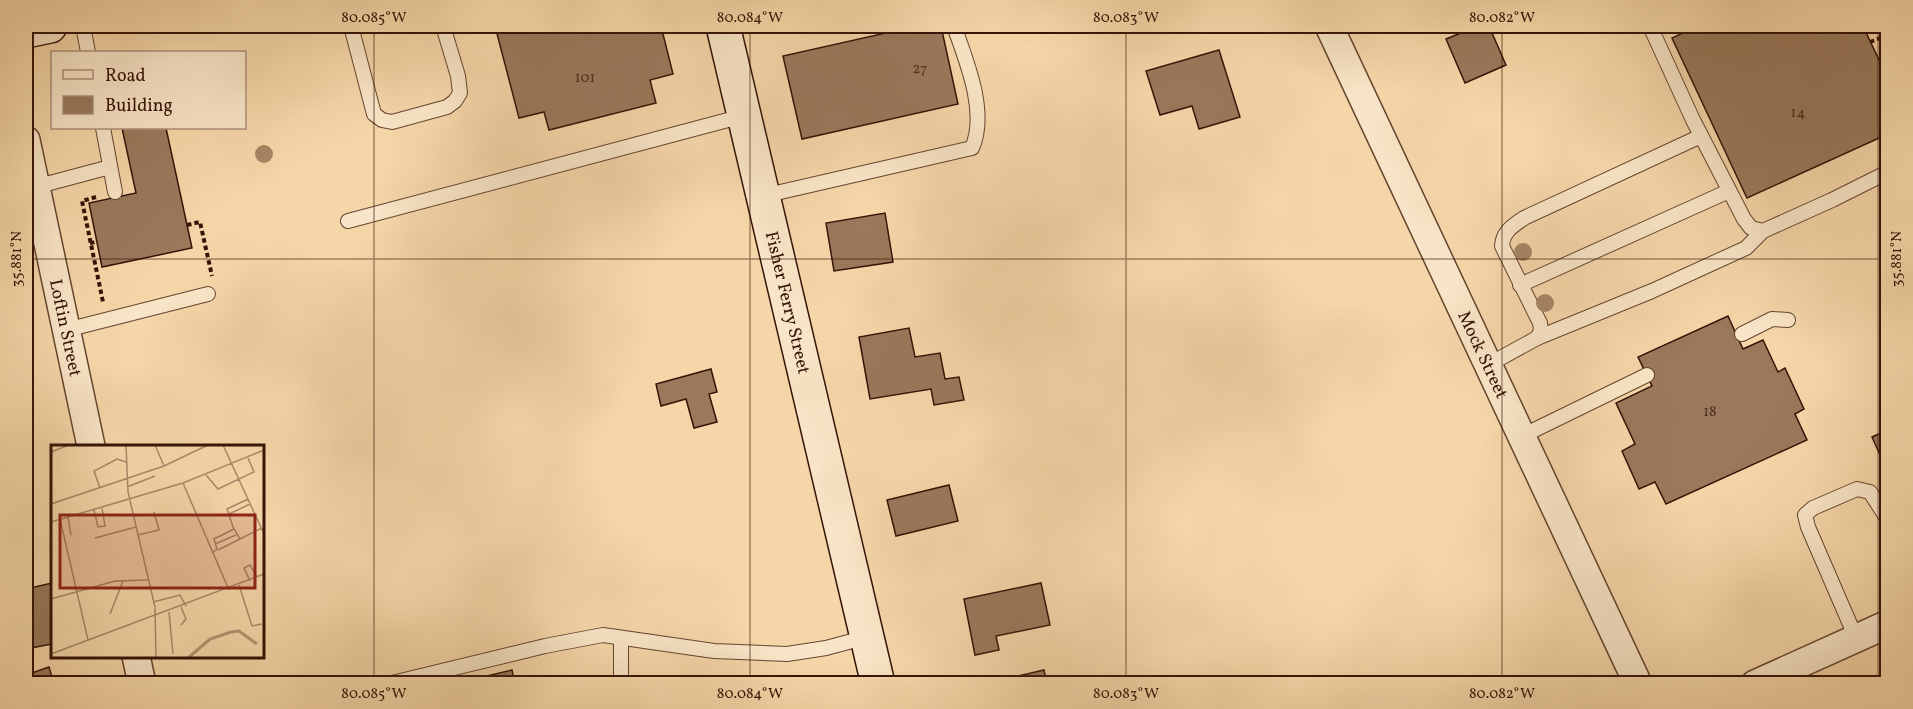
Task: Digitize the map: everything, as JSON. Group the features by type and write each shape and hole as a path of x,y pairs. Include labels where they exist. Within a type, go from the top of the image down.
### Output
{"street":[{"path":"26,31 50,26"},
{"name":"Fisher Ferry Street","path":"723,26 761,196 878,684"},
{"name":"Mock Street","path":"1329,26 1638,684"},
{"name":"Loftin Street","path":"26,140 91,445"},
{"path":"1755,684 1887,624"},
{"path":"136,658 142,684"}],"lane":[{"path":"83,26 88,51"},
{"path":"351,26 374,114 382,120 392,122 447,107 460,93 458,75 443,26"},
{"path":"761,196 972,148 976,138 976,100 968,65 954,26"},
{"path":"1650,26 1701,136 1744,219 1751,228 1763,231"},
{"path":"348,221 743,116"},
{"path":"102,129 116,192"},
{"path":"1537,338 1541,331 1540,323 1502,246 1502,237 1507,230 1524,218 1701,136"},
{"path":"35,187 110,167"},
{"path":"1488,365 1537,338 1652,291 1746,248 1763,231 1833,200 1887,172"},
{"path":"1520,285 1730,191"},
{"path":"66,330 208,294"},
{"path":"1742,334 1772,320 1788,320"},
{"path":"1522,436 1647,375"},
{"path":"1856,638 1808,527 1805,515 1813,508 1857,489 1870,492 1887,520"},
{"path":"388,684 545,646 603,635 714,651 787,654 826,648 867,637"},
{"path":"621,638 621,684"}],"path":[{"path":"1870,42 1887,35"},
{"path":"108,320 82,201 116,192"},
{"path":"187,225 200,222 213,273 208,294"},
{"path":"90,243 97,242"}],"building":[{"path":"495,26 661,26 673,74 650,80 656,103 549,130 544,112 519,118"},
{"path":"917,26 941,26 958,104 802,139 783,56"},
{"path":"1478,26 1489,26 1506,65 1465,83 1446,39"},
{"path":"1698,26 1863,26 1888,79 1888,134 1747,198 1672,38"},
{"path":"1219,50 1240,117 1199,129 1192,106 1160,115 1146,71"},
{"path":"122,129 166,129 192,248 102,267 89,203 136,193"},
{"path":"885,213 893,262 834,271 826,223"},
{"path":"1728,316 1743,349 1763,340 1778,372 1785,368 1804,409 1795,414 1807,440 1666,504 1655,482 1639,489 1622,451 1635,444 1616,403 1652,386 1638,357"},
{"path":"909,328 915,357 940,353 945,379 959,377 964,400 934,405 931,389 870,399 859,337"},
{"path":"711,369 717,392 709,394 717,422 694,428 686,399 661,406 656,384"},
{"path":"1888,430 1888,473 1872,437"},
{"path":"949,485 958,521 896,536 887,500"},
{"path":"51,583 51,644 26,649 26,589"},
{"path":"1041,583 1050,625 996,636 999,650 975,655 964,599"},
{"path":"49,667 54,684 26,684 26,675"},
{"path":"512,670 515,684 453,684"},
{"path":"1044,670 1047,684 983,684"}]}
